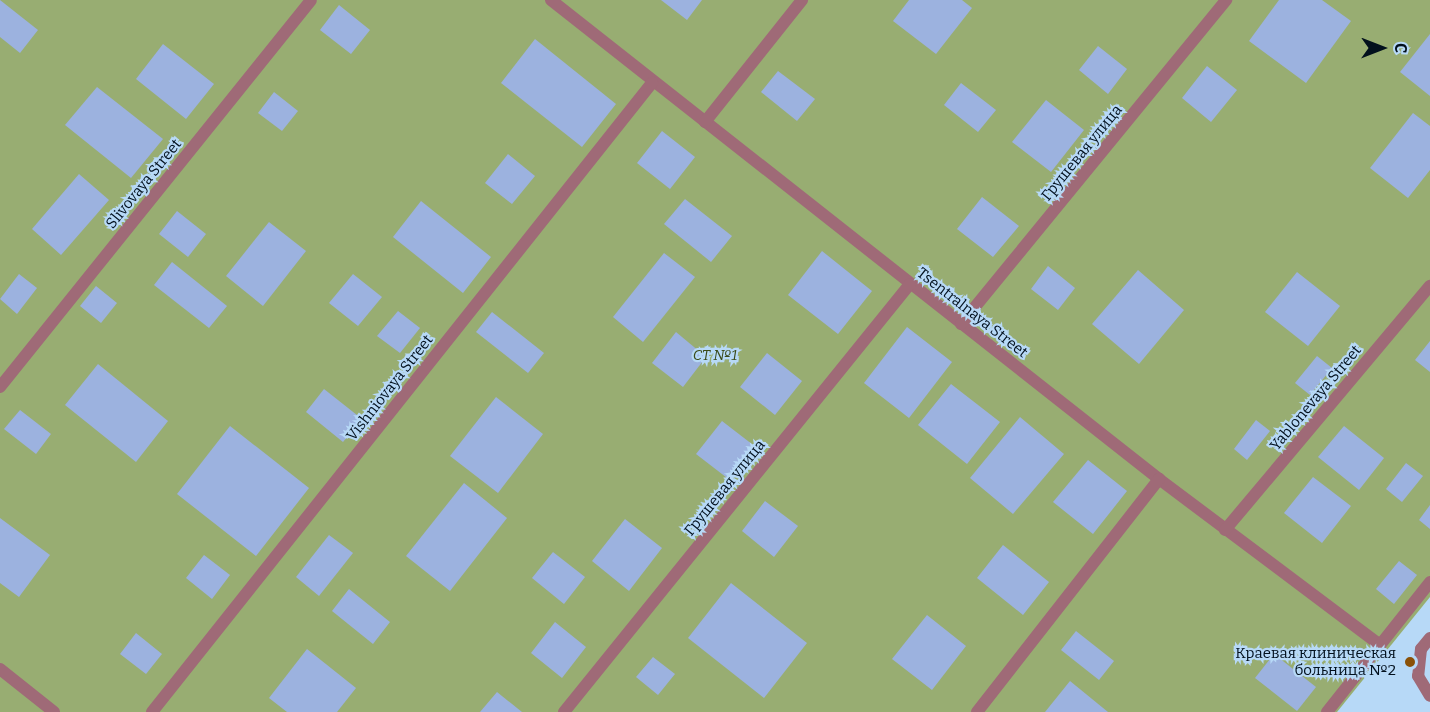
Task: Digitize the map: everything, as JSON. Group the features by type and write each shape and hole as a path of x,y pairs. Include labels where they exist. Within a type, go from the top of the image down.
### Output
{"street":[{"name":"Slivovaya Street","path":"0,387 311,0"},
{"name":"Tsentralnaya Street","path":"551,0 652,83 705,122 1159,479 1379,644"},
{"path":"705,122 802,0"},
{"name":"Грушевая улица","path":"961,324 1226,0"},
{"name":"Vishniovaya Street","path":"152,712 652,83"},
{"name":"Грушевая улица","path":"564,712 910,284"},
{"name":"Yablonevaya Street","path":"1225,530 1430,286"},
{"path":"977,712 1159,479"},
{"path":"1327,712 1430,582"},
{"path":"1430,638 1421,649 1418,676 1430,696"},
{"path":"0,669 54,712"}],"green space":[{"name":"СТ №1","path":"0,0 1430,0 1430,597 1337,712 0,712"}],"building":[{"path":"0,0 38,30 20,53 0,37"},
{"path":"661,0 702,0 687,20"},
{"path":"909,0 962,0 972,8 936,54 893,21"},
{"path":"1279,0 1322,0 1351,21 1306,83 1249,41"},
{"path":"339,5 370,30 351,54 320,30"},
{"path":"1430,34 1430,96 1400,72"},
{"path":"535,39 616,104 582,147 501,83"},
{"path":"163,44 214,84 186,119 136,79"},
{"path":"1098,46 1127,69 1108,94 1079,70"},
{"path":"1207,66 1237,90 1211,122 1182,98"},
{"path":"778,71 815,99 797,121 761,92"},
{"path":"961,83 996,110 978,132 944,105"},
{"path":"97,87 163,139 131,178 65,125"},
{"path":"274,92 298,111 282,131 258,113"},
{"path":"1046,100 1084,130 1051,172 1012,142"},
{"path":"1413,113 1430,126 1430,170 1408,198 1370,168"},
{"path":"662,131 695,157 670,189 637,163"},
{"path":"508,154 535,176 512,204 485,183"},
{"path":"79,174 109,200 61,255 32,229"},
{"path":"982,197 1019,226 993,257 957,229"},
{"path":"685,199 732,236 711,262 664,224"},
{"path":"421,201 491,257 463,293 393,237"},
{"path":"177,211 206,234 188,257 159,234"},
{"path":"269,222 306,251 263,306 226,276"},
{"path":"822,251 872,291 838,334 788,295"},
{"path":"664,253 695,277 643,342 613,317"},
{"path":"172,262 227,306 209,328 154,285"},
{"path":"1048,266 1075,288 1058,310 1031,289"},
{"path":"1138,270 1184,310 1139,364 1092,324"},
{"path":"1297,272 1340,306 1308,346 1265,312"},
{"path":"19,274 37,288 17,314 0,299"},
{"path":"353,274 382,297 358,326 329,303"},
{"path":"96,286 117,303 101,323 80,306"},
{"path":"398,311 420,328 400,353 377,336"},
{"path":"492,312 544,353 528,373 476,332"},
{"path":"907,327 952,362 909,418 864,383"},
{"path":"676,332 706,357 683,387 652,363"},
{"path":"1430,341 1430,372 1415,360"},
{"path":"767,353 802,381 775,415 740,387"},
{"path":"1317,356 1332,368 1310,395 1295,383"},
{"path":"98,364 168,421 136,462 65,405"},
{"path":"951,384 1000,422 967,464 918,425"},
{"path":"324,389 362,419 343,442 306,412"},
{"path":"496,397 543,434 498,493 450,456"},
{"path":"20,410 51,434 36,454 4,429"},
{"path":"1020,417 1064,454 1013,514 970,478"},
{"path":"1256,420 1270,431 1247,460 1234,449"},
{"path":"722,421 757,448 731,481 696,454"},
{"path":"230,426 309,488 256,556 177,494"},
{"path":"1344,426 1384,458 1359,490 1318,457"},
{"path":"1088,460 1127,491 1093,534 1053,502"},
{"path":"1406,463 1423,476 1402,502 1386,489"},
{"path":"1313,477 1351,506 1322,543 1284,513"},
{"path":"464,483 507,518 450,591 406,556"},
{"path":"765,501 798,526 774,557 742,531"},
{"path":"1430,505 1430,529 1419,520"},
{"path":"0,518 50,555 19,597 0,583"},
{"path":"625,519 662,548 629,591 592,561"},
{"path":"329,535 353,553 319,596 296,577"},
{"path":"1003,545 1049,582 1023,615 977,578"},
{"path":"553,552 585,577 564,604 532,578"},
{"path":"204,555 230,575 212,599 186,578"},
{"path":"1399,561 1417,575 1394,604 1376,589"},
{"path":"731,583 807,643 764,698 688,638"},
{"path":"349,589 390,622 373,644 332,611"},
{"path":"927,615 966,646 932,690 892,659"},
{"path":"555,622 586,647 562,678 531,653"},
{"path":"1076,631 1114,661 1099,680 1061,650"},
{"path":"136,633 162,654 146,674 120,654"},
{"path":"307,649 356,688 337,712 287,712 269,698"},
{"path":"1274,654 1316,687 1297,711 1255,678"},
{"path":"653,657 675,674 658,695 636,677"},
{"path":"1070,681 1108,712 1045,712"},
{"path":"497,692 522,712 480,712"}],"place":[{"name":"Краевая клиническая больница №2","path":"1410,662"}]}
